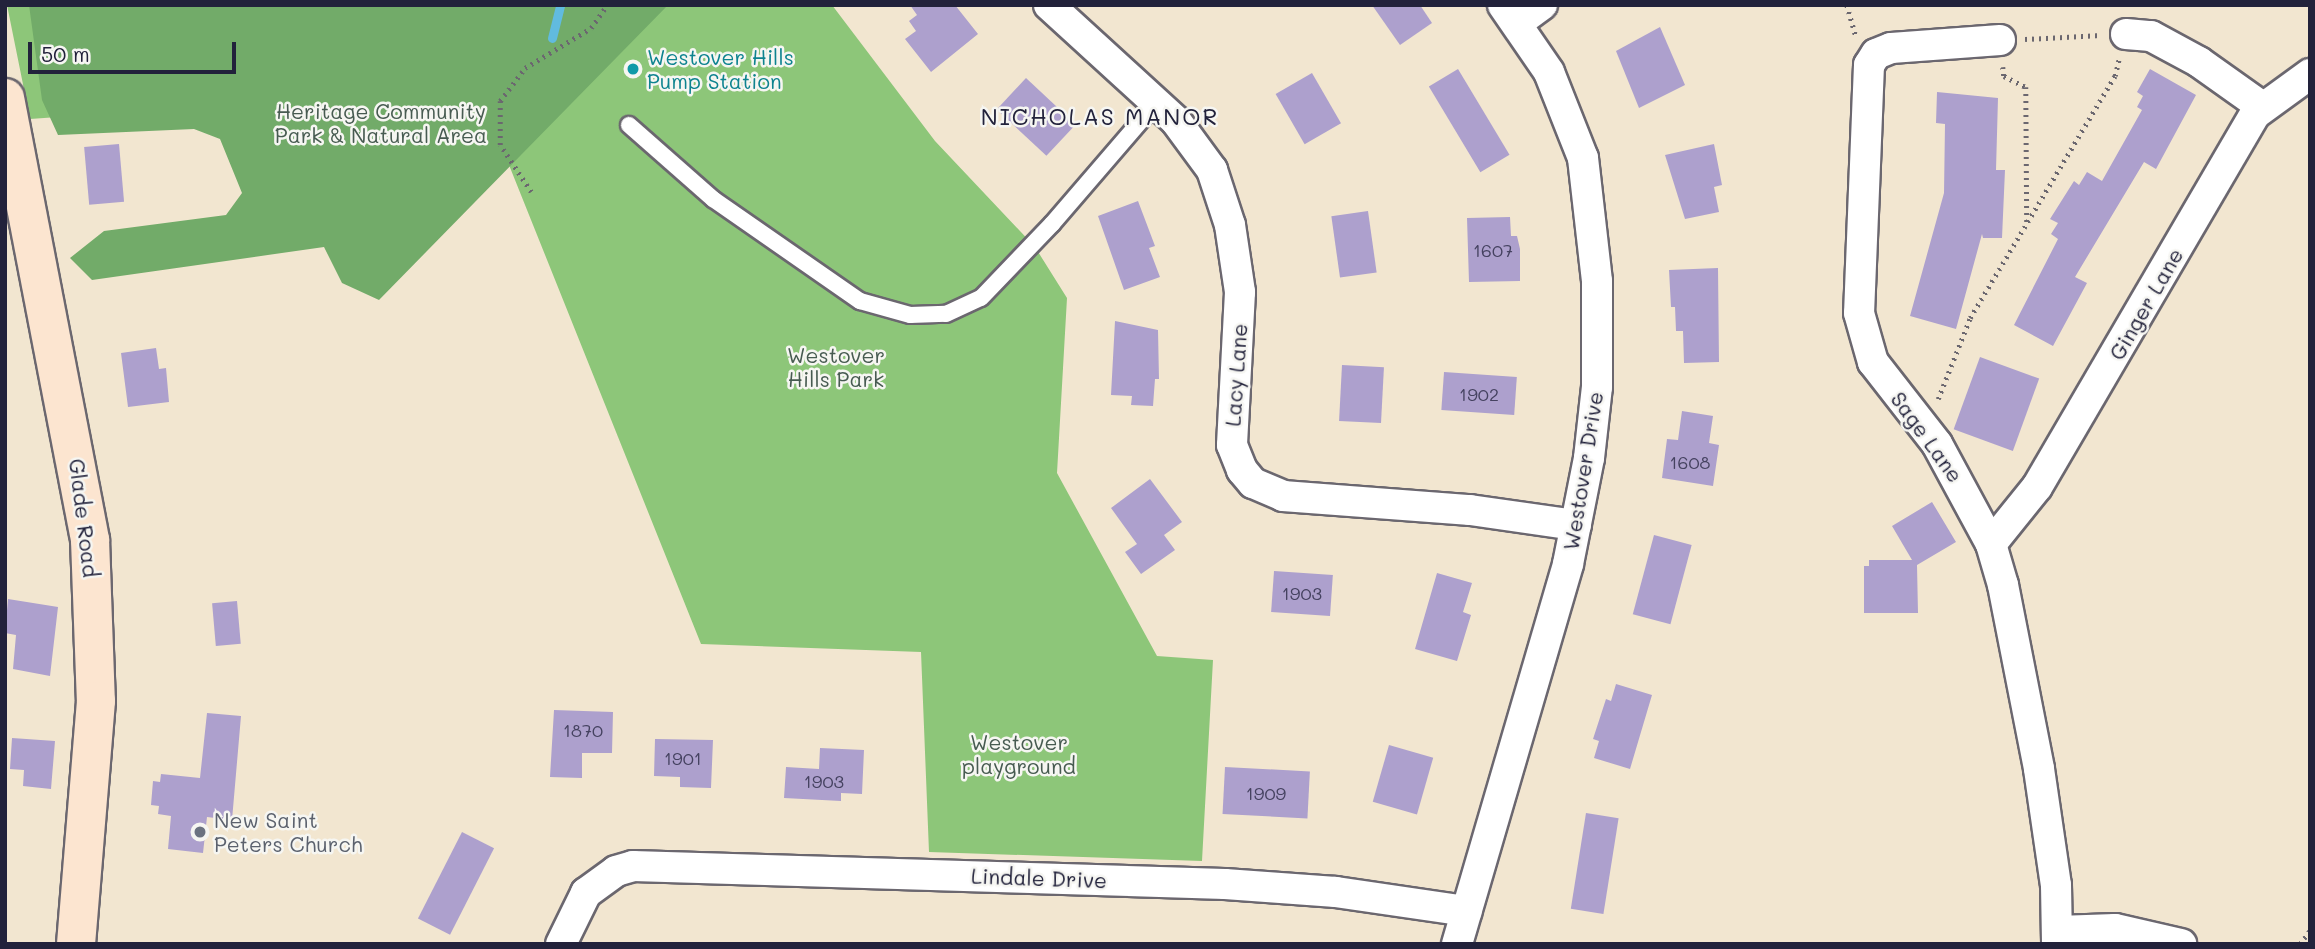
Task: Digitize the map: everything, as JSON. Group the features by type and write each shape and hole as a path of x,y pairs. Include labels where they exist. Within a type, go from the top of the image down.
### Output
{"street":[{"name":"Lacy Lane","path":"1049,5 1157,102 1208,162 1230,225 1240,301 1232,440 1247,477 1283,496 1470,510 1576,525"},
{"path":"1510,14 1542,5"},
{"name":"Westover Drive","path":"1457,944 1576,525 1597,387 1591,211 1583,158 1567,109 1510,14"},
{"path":"2126,34 2151,36 2199,62 2261,106"},
{"name":"Sage Lane","path":"2000,40 1891,48 1876,54 1868,65 1859,313 1872,362 1926,429 1960,480 1991,544 2003,585 2039,769 2056,885 2058,937"},
{"name":"Ginger Lane","path":"1991,544 2037,487 2261,106 2310,74"},
{"name":"Glade Road","path":"5,98 90,540 96,701 76,944"},
{"name":"Lindale Drive","path":"561,944 578,904 592,886 611,874 634,866 1225,884 1336,892 1467,911"},
{"path":"2058,937 2115,929 2181,944"}],"lane":[{"path":"629,125 713,199 860,301 910,315 946,314 981,298 1052,224 1157,102"}],"path":[{"path":"531,192 500,145 500,101 525,68 591,27 607,5"},
{"path":"1926,429 1970,318 2027,225 2115,76 2126,34 2000,40 2004,76 2026,87 2027,225"},
{"path":"2300,944 2310,930"}],"green space":[{"name":"Westover Hills Park","path":"7,5 832,5 935,141 1035,247 1067,298 1057,473 1157,656 1213,660 1202,861 929,852 921,652 701,644 507,160 212,106 30,119"},
{"name":"Heritage Community Park & Natural Area","path":"29,5 668,5 379,300 342,283 324,247 92,280 70,258 104,231 226,215 242,193 220,139 194,129 58,135 42,100"}],"building":[{"path":"910,5 955,5 978,34 931,72 905,39 916,31 909,21 917,15"},
{"path":"1372,5 1420,5 1432,23 1400,45"},
{"path":"1660,27 1685,85 1639,108 1616,51"},
{"path":"1458,69 1510,155 1480,172 1429,87"},
{"path":"2150,69 2196,95 2156,169 2144,162 2075,277 2087,283 2053,346 2014,325 2058,239 2051,234 2058,223 2050,219 2074,181 2079,185 2087,172 2102,181 2142,110 2137,107 2143,96 2137,92"},
{"path":"1312,73 1341,123 1305,144 1276,94"},
{"path":"1026,78 1076,124 1046,156 997,109"},
{"path":"1937,92 1998,98 1996,170 2005,170 2002,238 1983,238 1982,234 1956,329 1910,316 1944,193 1945,124 1936,123"},
{"path":"119,144 124,202 89,205 84,147"},
{"path":"1714,144 1722,185 1714,187 1719,212 1685,219 1665,155"},
{"path":"1138,201 1155,246 1149,248 1160,277 1124,290 1098,216"},
{"path":"1368,211 1377,272 1340,278 1331,216"},
{"path":"1510,217 1511,236 1517,236 1520,249 1520,281 1469,282 1467,218"},
{"path":"1718,268 1719,362 1684,363 1683,331 1676,331 1675,307 1671,307 1669,270"},
{"path":"1115,321 1158,330 1159,379 1155,379 1153,406 1131,405 1132,396 1111,395"},
{"path":"156,348 159,369 166,368 169,402 128,407 121,353"},
{"path":"1980,357 2039,379 2013,451 1954,429"},
{"path":"1342,365 1384,367 1381,423 1339,421"},
{"path":"1444,372 1517,377 1514,415 1441,410"},
{"path":"1682,411 1713,416 1709,443 1719,445 1713,486 1662,478 1667,439 1678,440"},
{"path":"1150,479 1182,522 1164,535 1175,550 1141,574 1125,552 1137,544 1111,508"},
{"path":"1932,502 1956,542 1917,565 1918,613 1864,613 1864,566 1869,566 1869,560 1912,560 1892,526"},
{"path":"1654,535 1692,545 1670,624 1633,614"},
{"path":"1274,571 1333,575 1330,616 1271,612"},
{"path":"1437,573 1472,583 1463,612 1471,615 1457,661 1415,649"},
{"path":"8,599 58,607 50,676 13,669 16,635 5,633"},
{"path":"237,601 241,644 216,646 212,603"},
{"path":"1616,684 1652,695 1630,769 1594,758 1599,741 1593,739 1606,699 1611,701"},
{"path":"554,710 613,712 612,753 582,753 582,778 550,777"},
{"path":"207,713 241,716 232,820 207,817 203,853 168,849 171,816 158,814 159,806 151,805 153,781 160,782 161,774 200,778"},
{"path":"12,738 55,741 51,789 23,786 24,770 10,769"},
{"path":"655,739 713,740 711,788 680,787 680,777 654,776"},
{"path":"1389,745 1433,758 1417,814 1373,802"},
{"path":"820,748 864,750 862,794 841,793 841,801 784,798 786,767 819,769"},
{"path":"1225,767 1310,771 1307,818 1223,814"},
{"path":"1586,813 1619,818 1603,914 1571,909"},
{"path":"462,832 494,848 450,935 418,918"}],"waterway":[{"path":"552,38 560,5"}],"place":[{"name":"Westover Hills Pump Station","path":"633,69"},
{"name":"New Saint Peters Church","path":"200,832"}],"district":[{"name":"NICHOLAS MANOR","path":"1100,116"}],"park label":[{"name":"Westover playground","path":"1019,754"}]}
